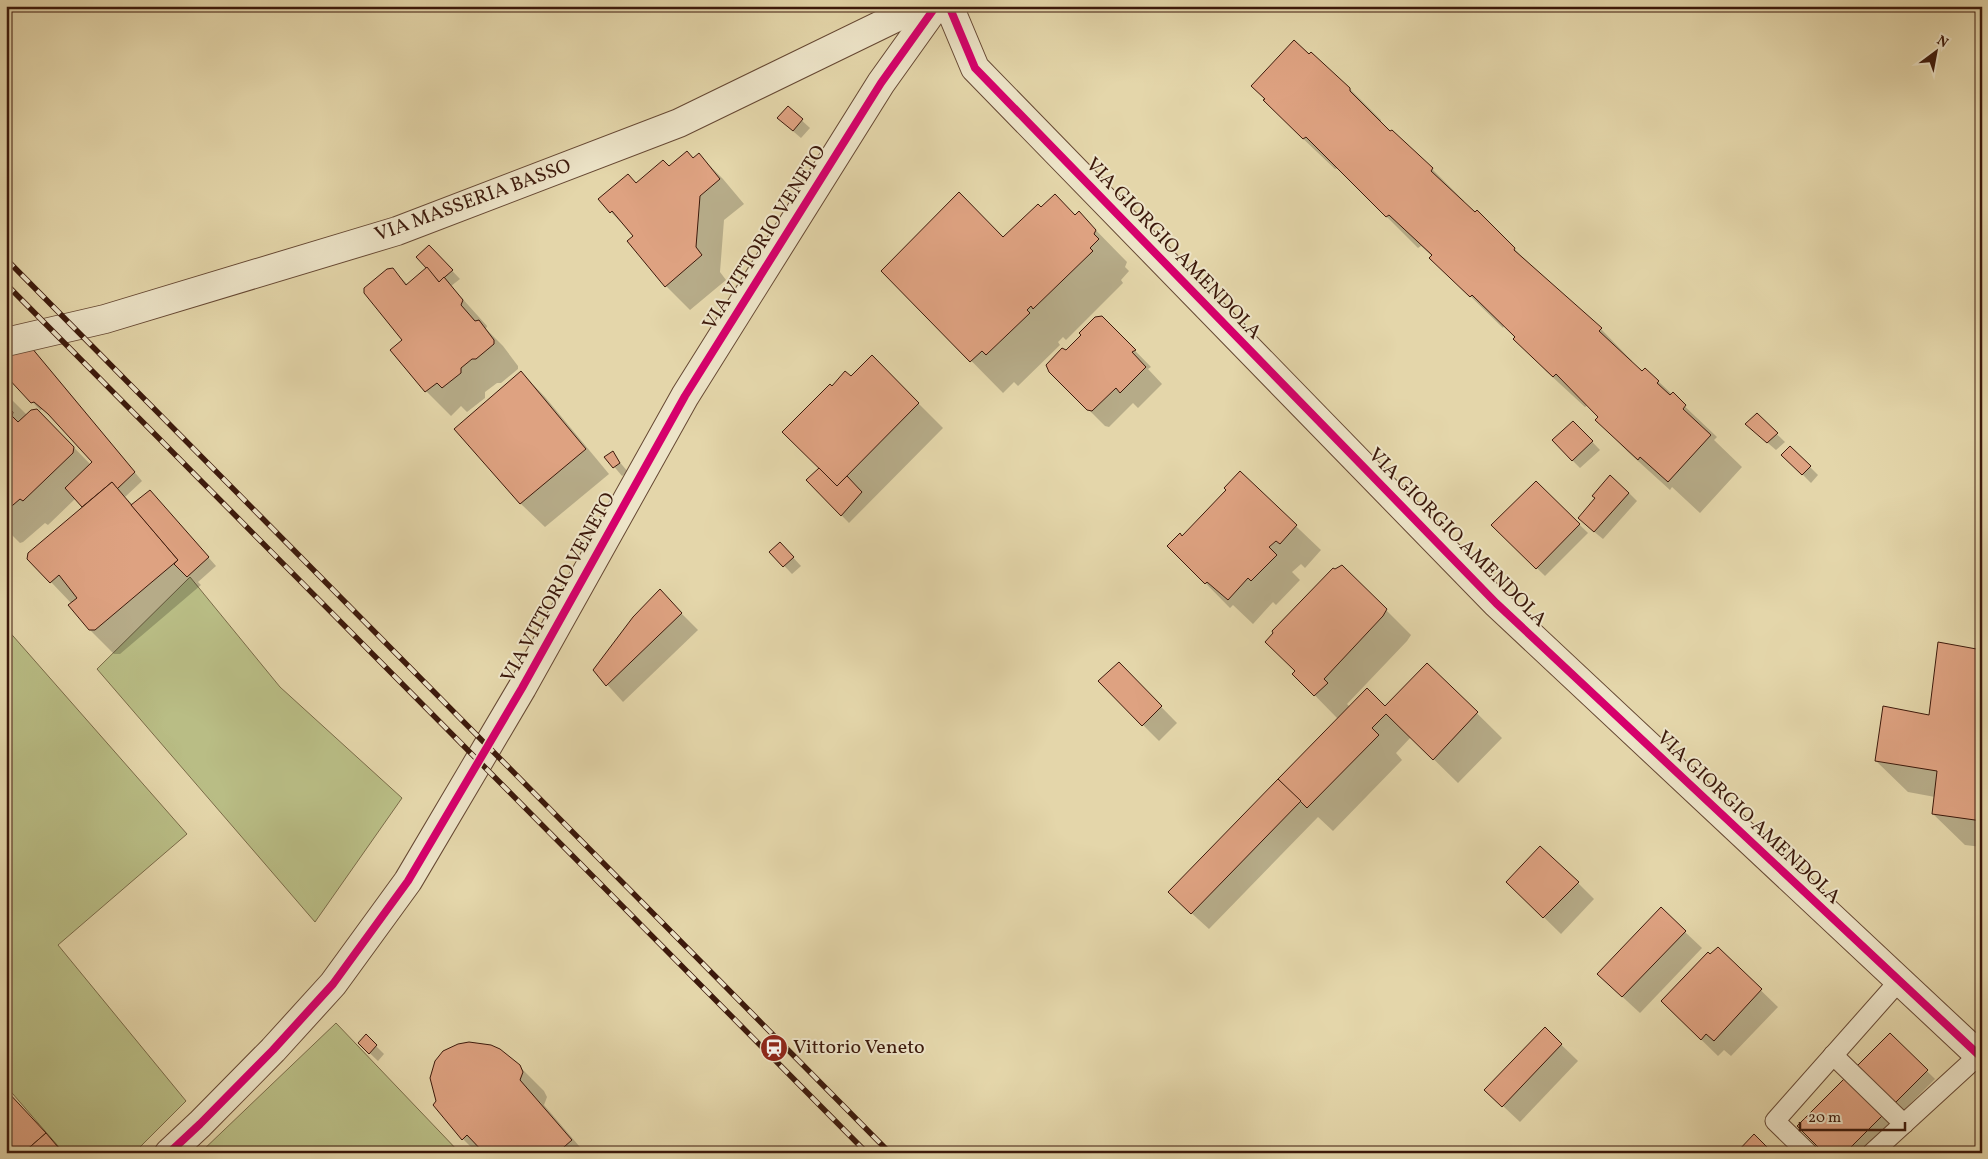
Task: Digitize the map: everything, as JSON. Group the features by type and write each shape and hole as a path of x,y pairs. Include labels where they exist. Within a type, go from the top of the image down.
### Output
{"street":[{"name":"VIA MASSERIA BASSO","path":"6,342 105,319 397,231 679,123 920,6"},
{"name":"VIA VITTORIO VENETO","path":"169,1153 273,1050 332,984 408,881 522,688 685,396 881,83 936,6"},
{"name":"VIA GIORGIO AMENDOLA","path":"949,6 976,68 1496,603 1980,1057"}],"lane":[{"path":"1808,1153 1775,1120 1899,981"},
{"path":"1833,1055 1904,1124"},
{"path":"1872,1153 1980,1057"}],"green space":[{"path":"190,577 280,687 402,798 315,922 97,669"},
{"path":"6,628 187,834 58,945 186,1101 134,1153 64,1153 6,1086"},
{"path":"336,1023 460,1153 200,1153"}],"building":[{"path":"1294,40 1309,54 1311,52 1350,88 1350,91 1390,131 1392,130 1433,168 1431,171 1475,212 1477,210 1515,248 1514,250 1602,328 1599,331 1642,371 1645,368 1670,395 1673,392 1686,405 1683,409 1711,435 1668,482 1640,457 1638,460 1595,420 1598,417 1556,374 1553,377 1513,339 1515,337 1472,295 1470,297 1429,258 1432,255 1389,215 1386,217 1306,137 1303,139 1251,86"},
{"path":"788,106 803,119 793,131 777,118"},
{"path":"687,151 693,158 699,153 720,179 700,196 696,247 702,255 665,287 627,241 633,236 612,211 610,213 598,199 628,174 636,183 663,160 669,166"},
{"path":"959,192 1003,237 1038,204 1041,207 1055,194 1075,215 1079,211 1096,230 1094,234 1099,239 1090,248 1093,251 1033,309 1031,306 1027,310 1030,313 986,355 982,351 970,362 881,271"},
{"path":"429,245 453,270 439,282 416,257"},
{"path":"427,267 439,282 444,277 463,300 461,305 475,321 479,320 494,340 494,344 476,359 472,359 461,368 461,373 442,388 437,383 425,392 390,350 402,340 364,293 364,288 387,269 393,268 406,285"},
{"path":"1102,316 1136,350 1132,352 1146,367 1120,393 1116,388 1092,411 1087,410 1049,372 1046,365 1062,348 1066,350 1095,317"},
{"path":"31,347 135,472 117,489 112,482 82,507 65,488 92,462 48,414 34,402 31,403 6,376 6,354"},
{"path":"872,355 919,403 837,486 782,432 830,384 832,386 845,371 851,376"},
{"path":"521,371 586,449 520,504 454,429"},
{"path":"6,392 11,397 8,407 13,412 12,416 18,422 31,410 37,409 74,447 73,453 23,501 20,499 6,511"},
{"path":"1757,413 1778,433 1767,443 1745,424"},
{"path":"1573,421 1593,441 1572,461 1552,440"},
{"path":"1790,446 1811,466 1802,475 1781,455"},
{"path":"613,451 620,463 613,468 604,457"},
{"path":"819,468 837,486 847,476 862,492 841,516 806,480"},
{"path":"1240,471 1297,525 1280,544 1276,541 1269,547 1277,555 1251,581 1248,578 1228,600 1207,582 1205,584 1167,546 1180,533 1182,536 1226,490 1224,488"},
{"path":"1610,475 1629,493 1594,532 1578,518 1595,498 1592,496"},
{"path":"1536,481 1580,524 1536,569 1491,525"},
{"path":"112,482 178,560 95,630 89,630 68,605 77,598 59,575 50,583 27,559 28,553"},
{"path":"150,490 209,557 187,577 174,564 178,560 131,505"},
{"path":"780,542 794,557 783,567 769,552"},
{"path":"1342,565 1387,609 1383,616 1324,679 1328,683 1314,696 1292,674 1295,671 1265,642 1273,633 1272,631 1333,568 1335,569"},
{"path":"660,589 682,613 606,686 593,670 633,617"},
{"path":"1938,642 1982,650 1982,821 1932,814 1937,771 1875,761 1883,706 1929,715"},
{"path":"1119,662 1162,706 1142,726 1098,681"},
{"path":"1427,663 1478,712 1433,760 1386,714 1372,728 1379,735 1307,808 1278,779 1367,688 1385,706"},
{"path":"1278,779 1301,801 1191,914 1168,892"},
{"path":"1540,846 1579,882 1543,918 1506,882"},
{"path":"1661,907 1686,931 1622,997 1597,974"},
{"path":"1718,947 1762,989 1714,1041 1706,1034 1701,1040 1661,1001 1708,952 1710,954"},
{"path":"1545,1027 1562,1044 1502,1107 1484,1090"},
{"path":"1890,1033 1928,1070 1845,1153 1824,1153 1797,1126"},
{"path":"366,1034 377,1045 369,1054 358,1043"},
{"path":"469,1042 491,1045 500,1049 520,1065 523,1072 520,1080 572,1140 557,1153 484,1153 467,1135 462,1140 433,1105 436,1101 430,1078 435,1061 443,1051 458,1044"},
{"path":"6,1090 46,1133 23,1153 6,1153"},
{"path":"46,1133 63,1153 23,1153"},
{"path":"1754,1134 1773,1153 1736,1153"}],"railway":[{"path":"6,259 890,1153"},
{"path":"6,284 867,1153"}],"cycle path":[{"path":"169,1153 273,1050 333,984 408,881 522,688 685,396 881,83 936,6"},
{"path":"949,6 975,68 1496,603 1982,1058"}],"place":[{"name":"Vittorio Veneto","path":"774,1048"}]}
